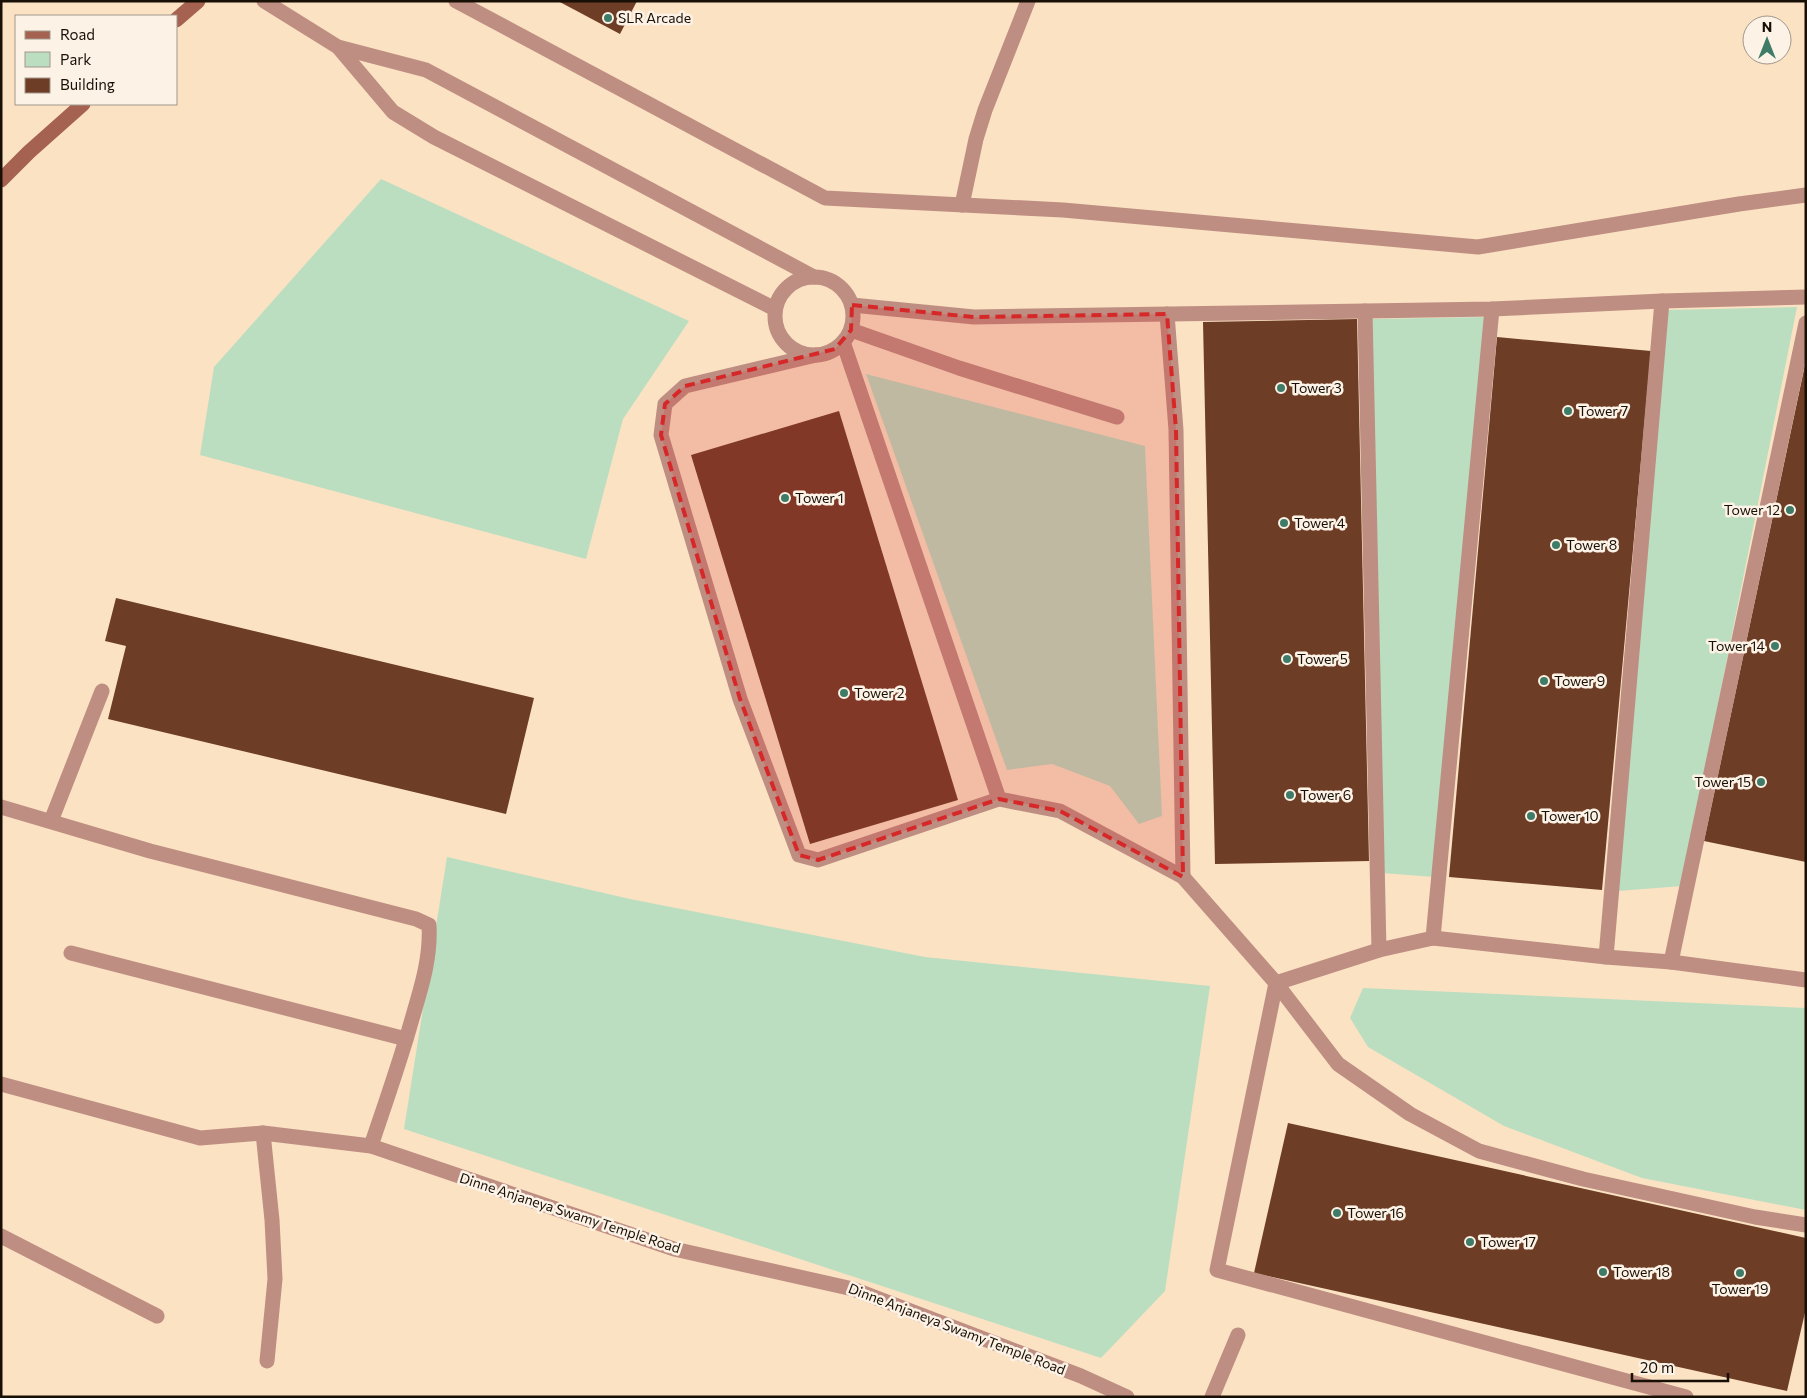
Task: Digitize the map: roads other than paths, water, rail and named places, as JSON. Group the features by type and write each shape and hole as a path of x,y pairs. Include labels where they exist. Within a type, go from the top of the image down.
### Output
{"street":[{"path":"178,18 198,1"},
{"path":"264,1 338,47 426,70 814,277 827,279 838,285 847,294 852,305 854,318 847,336 835,349 826,354 685,386 666,404 661,435 740,699 799,856 818,860 999,799 1060,811 1183,877 1276,984 1338,1064 1410,1114 1479,1151 1583,1180 1756,1217 1806,1225"},
{"path":"456,1 825,198 1073,210 1478,247 1739,204 1806,195"},
{"path":"962,205 976,140 985,110 1028,1"},
{"path":"338,47 393,112 434,137 775,309"},
{"path":"1,180 82,105"},
{"path":"814,277 794,283 785,290 778,299 775,309 776,327 784,342 804,354 816,355"},
{"path":"852,305 974,317 1492,309 1806,297"},
{"path":"1606,957 1662,302"},
{"path":"1434,938 1492,309"},
{"path":"1365,311 1379,950"},
{"path":"1167,314 1176,430 1183,877"},
{"path":"1670,962 1806,323"},
{"path":"847,336 959,368 1117,417"},
{"path":"847,336 999,799"},
{"path":"51,822 102,691"},
{"path":"1,807 150,851 416,919 429,925 430,940 425,974 401,1060 370,1146"},
{"path":"1276,984 1379,950 1434,938 1606,957 1670,962 1806,980"},
{"path":"72,953 406,1039"},
{"path":"1276,984 1217,1270 1686,1397"},
{"name":"Dinne Anjaneya Swamy Temple Road","path":"1,1084 200,1138 263,1133 370,1146 674,1249 853,1289 1098,1391 1127,1397"},
{"path":"263,1133 272,1220 275,1279 267,1360"},
{"path":"1,1236 157,1316"},
{"path":"1212,1397 1238,1335"}],"place":[{"name":"SLR Arcade","path":"608,18"},
{"name":"Tower 3","path":"1281,388"},
{"name":"Tower 7","path":"1568,411"},
{"name":"Tower 1","path":"785,498"},
{"name":"Tower 12","path":"1790,510"},
{"name":"Tower 4","path":"1284,523"},
{"name":"Tower 8","path":"1556,545"},
{"name":"Tower 14","path":"1775,646"},
{"name":"Tower 5","path":"1287,659"},
{"name":"Tower 9","path":"1544,681"},
{"name":"Tower 2","path":"844,693"},
{"name":"Tower 15","path":"1761,782"},
{"name":"Tower 6","path":"1290,795"},
{"name":"Tower 10","path":"1531,816"},
{"name":"Tower 16","path":"1337,1213"},
{"name":"Tower 17","path":"1470,1242"},
{"name":"Tower 18","path":"1603,1272"},
{"name":"Tower 19","path":"1740,1273"}]}
